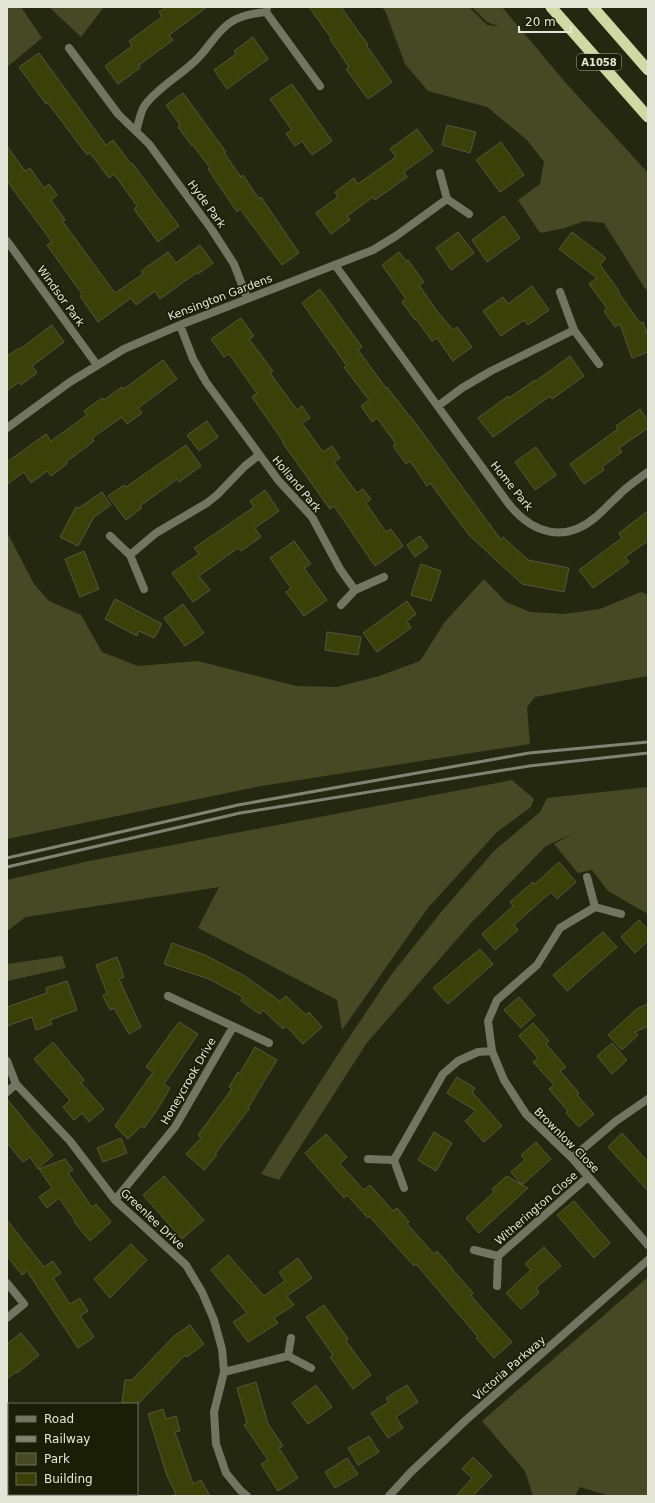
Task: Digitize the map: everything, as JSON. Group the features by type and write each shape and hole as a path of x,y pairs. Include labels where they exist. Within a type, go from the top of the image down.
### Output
{"highway":[{"name":"A1058","path":"551,7 648,118"},
{"name":"A1058","path":"593,7 648,70"}],"street":[{"path":"136,131 141,112 145,105 158,92 198,59 222,29 241,17 267,10 320,86"},
{"name":"Hyde Park","path":"69,48 124,122 149,144 227,251 234,264 246,298"},
{"path":"440,173 447,199 469,214"},
{"name":"Kensington Gardens","path":"7,428 70,382 124,349 246,298 373,250 447,199"},
{"name":"Windsor Park","path":"7,241 97,365"},
{"name":"Home Park","path":"335,265 515,511 531,525 548,532 565,532 586,524 596,517 627,488 648,472"},
{"path":"560,292 574,330 599,364"},
{"name":"Holland Park","path":"180,325 187,345 199,370 258,455 288,492 312,517 340,569 355,590"},
{"path":"438,406 462,388 491,371 574,330"},
{"name":"Holland Park","path":"130,555 156,533 207,503 258,455"},
{"path":"110,536 130,555 144,589"},
{"path":"341,605 355,590 384,577"},
{"path":"587,877 595,907 621,914"},
{"name":"Brownlow Close","path":"595,907 560,928 537,965 497,1000 488,1021 492,1051 504,1080 526,1114 572,1158 648,1245"},
{"path":"168,996 269,1043"},
{"name":"Honeycrook Drive","path":"115,1200 175,1127 232,1027"},
{"path":"404,1188 394,1160 443,1074 458,1061 478,1052 492,1051"},
{"name":"Greenlee Drive","path":"7,1061 16,1084 70,1141 115,1200 186,1265 202,1292 214,1320 222,1349 224,1372 214,1412 216,1444 226,1473 247,1496"},
{"path":"7,1092 16,1084"},
{"path":"572,1158 616,1121 648,1099"},
{"path":"368,1159 394,1160"},
{"name":"Witherington Close","path":"497,1286 498,1256 588,1177"},
{"name":"Witherington Close","path":"474,1250 498,1256"},
{"name":"Victoria Parkway","path":"389,1496 411,1472 466,1420 648,1260"},
{"path":"7,1283 24,1304 7,1318"},
{"path":"288,1356 291,1338"},
{"path":"224,1372 288,1356 310,1368"}],"green space":[{"path":"7,7 21,7 42,38 7,67"},
{"path":"49,7 104,7 81,37"},
{"path":"382,7 469,7 487,25 498,26 487,22 472,7 502,7 565,82 648,173 648,291 604,223 584,221 565,228 540,233 518,200 540,184 544,162 527,140 487,107 428,91 405,64 386,13"},
{"path":"7,532 34,584 49,601 81,615 102,652 138,666 198,661 296,686 337,687 379,676 420,661 444,623 484,579 506,602 530,612 564,614 600,609 641,592 648,595 648,676 535,697 527,707 530,744 261,786 7,839"},
{"path":"512,780 534,799 531,807 497,832 427,909 342,1030 337,1000 198,928 219,887 26,917 7,931 7,880 89,861"},
{"path":"648,787 648,914 608,891 592,870 578,873 554,844 576,832 546,846 471,923 366,1044 279,1180 261,1174 391,975 442,911 494,851 540,812 547,798"},
{"path":"62,956 66,968 7,981 7,964"},
{"path":"648,1277 648,1496 610,1496 580,1487 575,1496 533,1496 525,1471 482,1421"}],"building":[{"path":"166,7 207,7 169,35 173,40 139,65 140,68 118,84 105,66 132,46 129,41 162,17 159,12"},
{"path":"309,7 341,7 392,82 368,99 346,69 349,67"},
{"path":"253,37 268,59 227,89 214,70 236,54 234,51"},
{"path":"39,53 106,145 113,140 179,226 158,242 134,209 137,206 114,174 109,178 90,153 87,155 48,103 46,104 19,67"},
{"path":"292,84 332,141 312,155 302,141 295,146 286,134 292,130 270,99"},
{"path":"183,93 226,152 224,153 241,177 243,175 259,199 261,197 299,253 282,265 240,209 237,212 208,169 210,168 178,127 180,125 166,105"},
{"path":"447,125 476,132 470,153 442,145"},
{"path":"417,129 433,151 404,172 407,177 375,200 373,197 347,216 350,220 331,234 316,213 338,197 335,192 354,178 358,184 396,157 390,149"},
{"path":"501,142 524,175 500,192 476,160"},
{"path":"7,146 25,171 30,168 44,188 49,184 57,195 51,200 65,220 63,222 115,293 143,274 141,271 168,252 176,263 200,245 213,263 198,274 196,273 160,299 155,291 136,305 131,298 98,322 80,296 82,294 47,245 52,242 7,181"},
{"path":"504,216 520,238 487,262 472,240"},
{"path":"458,232 474,253 451,270 436,248"},
{"path":"572,232 606,258 600,265 640,323 643,322 648,336 648,352 632,358 620,324 615,327 604,311 607,308 589,284 597,278 559,249"},
{"path":"399,252 406,261 408,260 424,282 419,285 437,311 453,330 457,327 472,347 453,361 437,338 432,341 416,319 415,320 402,302 406,299 382,265"},
{"path":"532,286 549,310 528,325 524,320 501,336 483,311 503,297 508,304"},
{"path":"320,289 362,347 358,350 386,388 387,387 411,417 501,540 503,537 528,560 569,568 564,592 522,584 469,535 430,483 427,486 410,461 406,464 393,446 396,444 377,418 372,422 361,406 369,400 344,367 347,366 302,303"},
{"path":"241,318 254,336 249,339 273,371 270,373 297,410 302,406 310,418 302,423 323,452 332,446 340,458 334,462 357,493 363,489 371,499 366,503 386,532 391,529 403,546 375,566 334,506 330,509 282,442 283,441 252,397 257,393 229,354 224,357 211,339"},
{"path":"52,325 64,342 32,366 37,373 21,385 19,382 7,391 7,356 19,348 20,349"},
{"path":"570,356 584,376 552,399 550,396 493,437 478,418 508,396 509,398 535,380 536,381"},
{"path":"163,360 177,379 138,408 142,413 127,424 122,417 92,438 94,441 66,462 67,464 51,476 47,471 31,483 24,472 7,484 7,462 46,434 51,441 87,415 84,411 102,398 104,400 122,387 124,389"},
{"path":"640,409 648,421 648,428 619,448 622,452 602,467 604,470 584,484 570,464 618,429 616,426"},
{"path":"207,421 218,437 199,451 187,435"},
{"path":"186,445 201,466 179,482 177,479 140,506 142,508 126,520 108,496 124,485 126,487"},
{"path":"536,447 556,475 535,490 515,462"},
{"path":"265,490 279,511 255,528 261,537 241,551 238,548 199,576 210,590 193,602 172,573 199,554 194,548 254,507 250,501"},
{"path":"102,492 111,505 94,517 78,546 60,537 76,507 79,508"},
{"path":"648,511 648,541 625,557 629,562 593,588 579,570 622,538 619,533"},
{"path":"420,536 428,547 415,557 407,545"},
{"path":"294,541 311,564 304,568 327,600 304,616 286,592 291,588 270,558"},
{"path":"84,551 99,589 80,597 65,559"},
{"path":"421,564 441,571 431,601 411,595"},
{"path":"115,599 162,624 154,638 139,631 137,636 105,619"},
{"path":"407,601 416,614 407,621 411,628 377,652 363,633"},
{"path":"183,604 204,633 185,646 164,618"},
{"path":"327,632 361,637 358,655 325,650"},
{"path":"559,862 576,882 557,899 551,892 514,925 518,930 495,950 482,934 513,906 510,902 533,882 535,884"},
{"path":"639,920 648,930 648,941 635,953 621,937"},
{"path":"603,932 617,947 567,991 553,975"},
{"path":"172,943 205,955 243,975 280,1001 286,996 306,1015 309,1012 322,1027 303,1044 286,1026 283,1029 263,1010 260,1014 241,1001 243,997 209,979 164,964"},
{"path":"480,949 493,964 448,1004 433,988"},
{"path":"117,957 124,977 119,979 141,1027 129,1034 114,1008 110,1010 103,996 107,993 96,965"},
{"path":"67,981 77,1010 50,1020 52,1024 36,1030 32,1017 7,1026 7,1007 47,993 46,988"},
{"path":"519,997 535,1015 521,1028 504,1010"},
{"path":"648,1004 648,1026 635,1032 638,1035 622,1050 608,1035 638,1008"},
{"path":"179,1022 198,1034 164,1084 170,1088 157,1110 144,1128 141,1126 128,1139 115,1126 153,1072 146,1067"},
{"path":"533,1023 549,1041 546,1044 566,1067 560,1071 579,1093 577,1095 594,1114 579,1127 566,1113 568,1111 549,1089 554,1085 533,1062 538,1058 519,1036"},
{"path":"53,1042 84,1080 81,1083 104,1109 89,1122 82,1113 74,1120 63,1107 70,1100 34,1059"},
{"path":"612,1043 627,1060 612,1074 597,1056"},
{"path":"255,1047 277,1060 248,1108 249,1109 215,1154 217,1155 204,1170 186,1154 201,1138 198,1135 232,1089 229,1087 238,1072 240,1073"},
{"path":"457,1077 475,1088 472,1092 502,1126 484,1142 465,1121 476,1111 447,1093"},
{"path":"7,1099 53,1155 38,1169 30,1157 23,1162 7,1143"},
{"path":"434,1132 452,1143 436,1171 418,1160"},
{"path":"622,1133 648,1162 648,1191 608,1147"},
{"path":"326,1134 347,1157 340,1164 364,1190 370,1185 393,1211 397,1208 409,1222 407,1224 434,1254 437,1251 473,1293 471,1296 512,1342 494,1358 416,1264 414,1266 369,1216 368,1218 347,1195 344,1198 305,1153"},
{"path":"121,1138 127,1153 103,1162 97,1148"},
{"path":"536,1142 551,1159 522,1185 511,1172 525,1160 521,1155"},
{"path":"65,1159 73,1170 68,1173 92,1207 96,1204 111,1222 90,1241 74,1222 75,1221 59,1198 47,1208 39,1197 52,1188 39,1169"},
{"path":"164,1176 204,1220 182,1239 143,1195"},
{"path":"507,1176 528,1188 479,1233 466,1218 494,1192 492,1189"},
{"path":"574,1201 610,1243 594,1258 557,1215"},
{"path":"7,1220 44,1267 53,1261 61,1273 53,1278 70,1304 80,1298 88,1311 80,1316 94,1337 78,1348 27,1271 22,1275 7,1256"},
{"path":"131,1244 147,1260 110,1298 94,1279"},
{"path":"544,1247 561,1266 536,1288 539,1293 521,1309 506,1293 531,1270 525,1264"},
{"path":"228,1255 264,1296 285,1281 279,1272 298,1258 312,1278 287,1296 294,1305 274,1318 278,1323 248,1342 233,1322 247,1313 211,1270"},
{"path":"324,1305 348,1339 346,1341 371,1375 353,1389 330,1357 333,1355 306,1317"},
{"path":"190,1325 204,1344 187,1357 185,1355 138,1404 122,1402 125,1380 132,1380 174,1336"},
{"path":"21,1333 39,1355 7,1379 7,1344"},
{"path":"256,1382 268,1424 283,1446 279,1448 298,1478 278,1491 261,1464 268,1460 244,1425 247,1423 237,1388"},
{"path":"316,1385 332,1407 308,1424 292,1403"},
{"path":"407,1385 418,1402 396,1417 403,1428 388,1438 371,1413 389,1402 386,1398"},
{"path":"163,1409 166,1419 176,1416 180,1431 175,1432 193,1484 201,1480 210,1496 172,1496 176,1494 167,1476 148,1414"},
{"path":"369,1436 379,1452 358,1465 348,1448"},
{"path":"473,1457 492,1476 473,1496 456,1496 472,1478 462,1469"},
{"path":"347,1458 358,1474 335,1488 325,1472"}],"railway":[{"path":"7,858 238,805 529,753 648,742"},
{"path":"7,867 240,813 529,766 648,753"}]}
